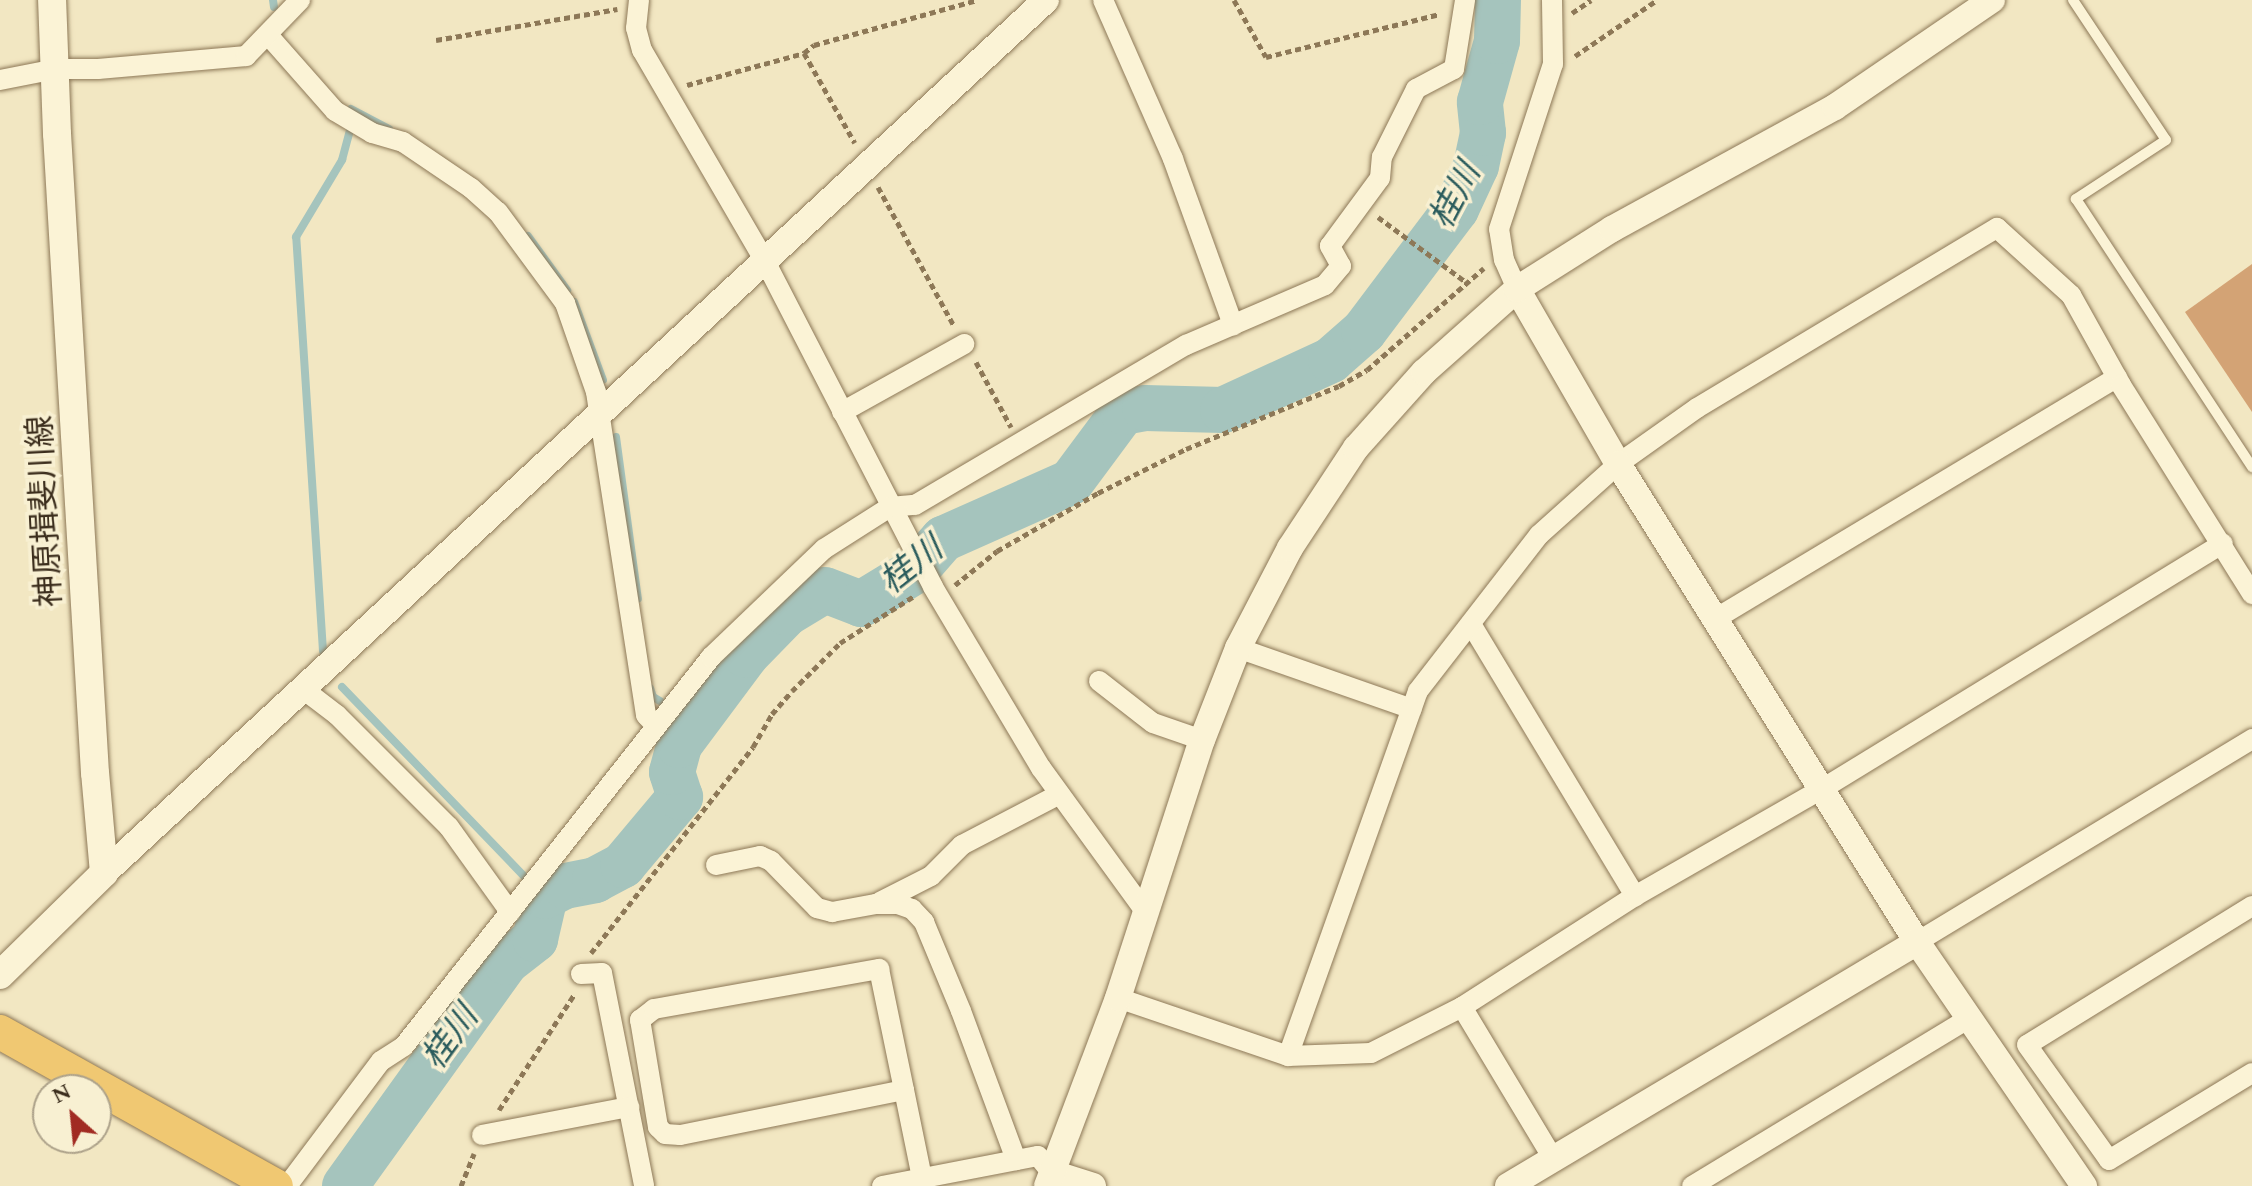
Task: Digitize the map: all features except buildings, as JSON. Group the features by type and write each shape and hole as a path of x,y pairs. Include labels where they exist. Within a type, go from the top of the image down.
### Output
{"highway":[{"path":"0,1032 276,1186"}],"main road":[{"name":"神原揖斐川線","path":"52,0 57,134 104,873"},
{"path":"0,975 104,873"}],"street":[{"path":"0,80 56,69 98,69 246,56 300,0"},
{"path":"104,873 1046,0"},
{"path":"1103,0 1173,159 1233,325"},
{"path":"1552,0 1553,64 1499,229 1504,260 1517,289 1618,464 1917,942 2084,1186"},
{"path":"1049,1180 1118,998 1202,740 1238,648 1290,548 1356,448 1424,372 1517,289 1612,229 1835,107 1992,0"},
{"path":"639,2 636,28 642,50 765,261 936,592 1041,768 1147,914"},
{"path":"287,1186 381,1061 404,1046 711,657 798,572 850,531 915,505 1186,345 1325,285 1341,266 1330,246 1380,178 1382,157 1416,89 1454,69 1465,4"},
{"path":"268,35 335,111 372,133 403,142 439,165 498,212 565,303 587,358 600,413 646,715 656,726"},
{"path":"1288,1056 1418,691 1539,535 1618,464 1697,408 1997,228 2071,295 2117,377 2252,594"},
{"path":"842,412 964,344"},
{"path":"1715,619 2117,377"},
{"path":"1118,998 1288,1056 1371,1053 1462,1007 1635,896 1822,789 2223,543"},
{"path":"1471,624 1635,896"},
{"path":"1238,648 1412,709"},
{"path":"1099,681 1153,723 1202,740"},
{"path":"303,689 337,715 449,827 510,912"},
{"path":"1508,1186 2252,739"},
{"path":"876,904 931,876 962,845 1060,794"},
{"path":"716,865 760,856 771,861 817,908 832,912 876,904 898,904 912,909 924,922 1016,1160"},
{"path":"2252,906 2027,1045 2109,1160 2252,1073"},
{"path":"904,1090 680,1135 665,1134 658,1127 640,1020 654,1009 879,969 904,1090 922,1178"},
{"path":"581,974 602,973 644,1186"},
{"path":"1462,1007 1554,1160"},
{"path":"1692,1186 1969,1018"},
{"path":"482,1135 629,1107"},
{"path":"882,1186 1038,1156 1049,1180"},
{"path":"1049,1180 1093,1186"}],"lane":[{"path":"2073,0 2166,140 2076,199 2252,467"}],"path":[{"path":"668,94 687,85 804,53 814,45 977,0"},
{"path":"1234,0 1266,57 1465,4"},
{"path":"1553,64 1568,61 1657,0"},
{"path":"436,40 639,2"},
{"path":"804,53 1021,444"},
{"path":"1368,229 1377,217 1466,282"},
{"path":"461,1186 482,1135 577,990 586,960 753,747 772,714 840,643 894,607 936,592 997,551 1098,493 1186,449 1339,386 1367,370 1480,270 1504,260"}],"waterway":[{"path":"273,0 274,7"},
{"name":"桂川","path":"345,1186 506,962 535,939 545,896 565,886 595,880 623,865 680,797 672,772 679,745 746,655 787,613 825,590 861,604 915,571 943,539 1071,482 1123,412 1145,408 1223,410 1331,360 1364,331 1456,209 1476,166 1483,133 1480,102 1497,41 1498,0"},
{"path":"351,109 389,129"},
{"path":"323,651 296,237 342,160 350,131"},
{"path":"528,236 567,290"},
{"path":"574,302 603,380"},
{"path":"616,437 638,599"},
{"path":"342,687 526,878"},
{"path":"650,688 653,697 660,701"},
{"path":"675,714 691,730"}]}
